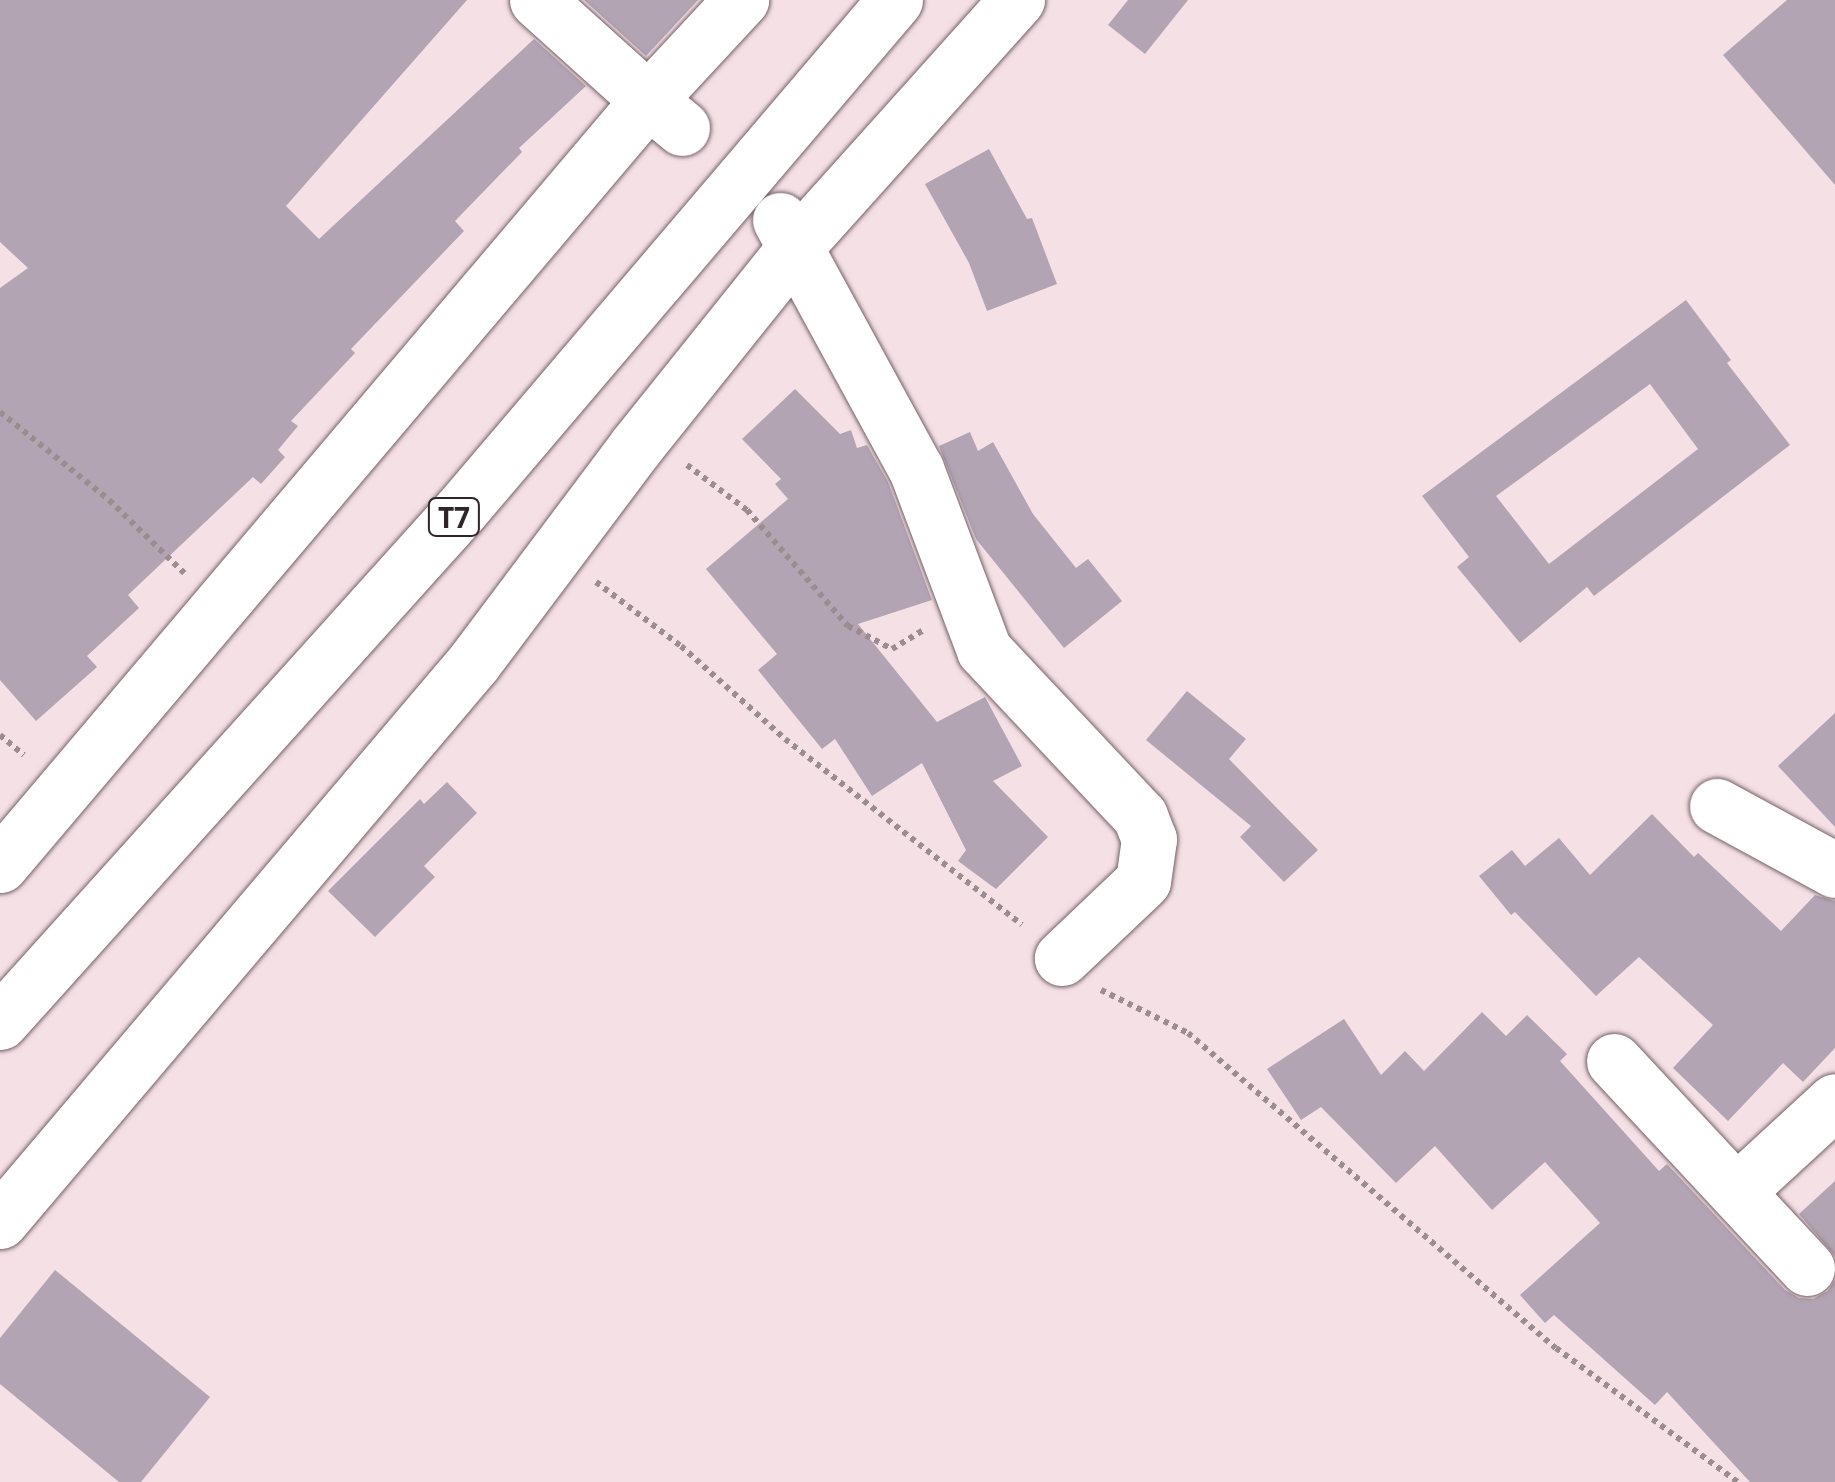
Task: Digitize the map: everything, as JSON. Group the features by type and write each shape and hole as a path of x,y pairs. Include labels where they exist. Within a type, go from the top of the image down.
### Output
{"main road":[{"path":"537,0 665,114"},
{"path":"0,865 216,605 665,114 741,0"},
{"name":"T7","path":"0,1022 460,511 895,0"},
{"path":"0,1222 474,662 560,552 788,233 1017,0"},
{"path":"788,233 916,469 984,650 1140,816 1149,839 1142,881 1062,958"},
{"path":"1717,806 1835,870"},
{"path":"1614,1062 1808,1268"},
{"path":"1736,1192 1835,1101"}],"path":[{"path":"0,412 109,500 216,605"},
{"path":"636,446 691,466 746,510 848,626 892,650 964,604"},
{"path":"560,552 681,646 784,738 1101,990 1188,1033 1556,1348 1738,1482"}],"building":[{"path":"0,0 467,0 286,206 319,239 534,39 586,86 519,148 522,152 455,221 464,231 351,349 355,353 291,421 298,426 278,450 285,457 261,484 253,477 128,595 139,608 87,656 97,667 36,721 0,680 0,288 28,268 0,242"},
{"path":"584,0 698,0 646,56"},
{"path":"1128,0 1188,0 1145,54 1108,25"},
{"path":"1787,0 1835,0 1835,185 1723,55"},
{"path":"989,149 1027,219 1032,218 1057,284 987,311 969,263 925,184"},
{"path":"1686,300 1731,360 1727,363 1790,445 1594,596 1587,587 1520,643 1457,567 1469,557 1422,496","holes":["1650,384 1698,449 1549,564 1496,496"]},
{"path":"795,389 840,434 851,430 857,448 867,445 888,482 932,600 858,624 937,722 985,697 1022,766 993,781 1048,837 996,889 958,861 966,850 922,763 872,796 835,739 822,749 758,670 777,654 706,569 788,499 775,484 781,479 742,439"},
{"path":"970,432 978,451 993,442 1033,514 1076,568 1088,559 1122,601 1064,648 976,539 939,446"},
{"path":"1187,691 1246,739 1229,759 1318,850 1284,882 1240,837 1251,826 1146,740"},
{"path":"1835,713 1835,827 1778,766"},
{"path":"447,782 477,813 424,866 435,877 375,937 328,891 420,799 424,804"},
{"path":"1652,814 1694,857 1698,853 1781,931 1815,895 1835,901 1835,1048 1803,1082 1783,1063 1728,1121 1673,1068 1713,1025 1639,957 1596,996 1515,912 1511,915 1479,876 1512,850 1525,866 1559,838 1590,875"},
{"path":"1482,1012 1506,1036 1527,1015 1567,1054 1560,1061 1659,1171 1667,1164 1785,1290 1799,1298 1813,1299 1828,1291 1835,1280 1835,1482 1750,1482 1667,1392 1655,1405 1554,1315 1545,1323 1520,1295 1600,1223 1545,1162 1492,1210 1435,1146 1396,1183 1321,1107 1301,1120 1267,1069 1344,1019 1381,1075 1405,1051 1424,1071"},
{"path":"1835,1181 1835,1256 1799,1214"},
{"path":"55,1270 210,1397 141,1482 119,1482 0,1384 0,1338"}]}
